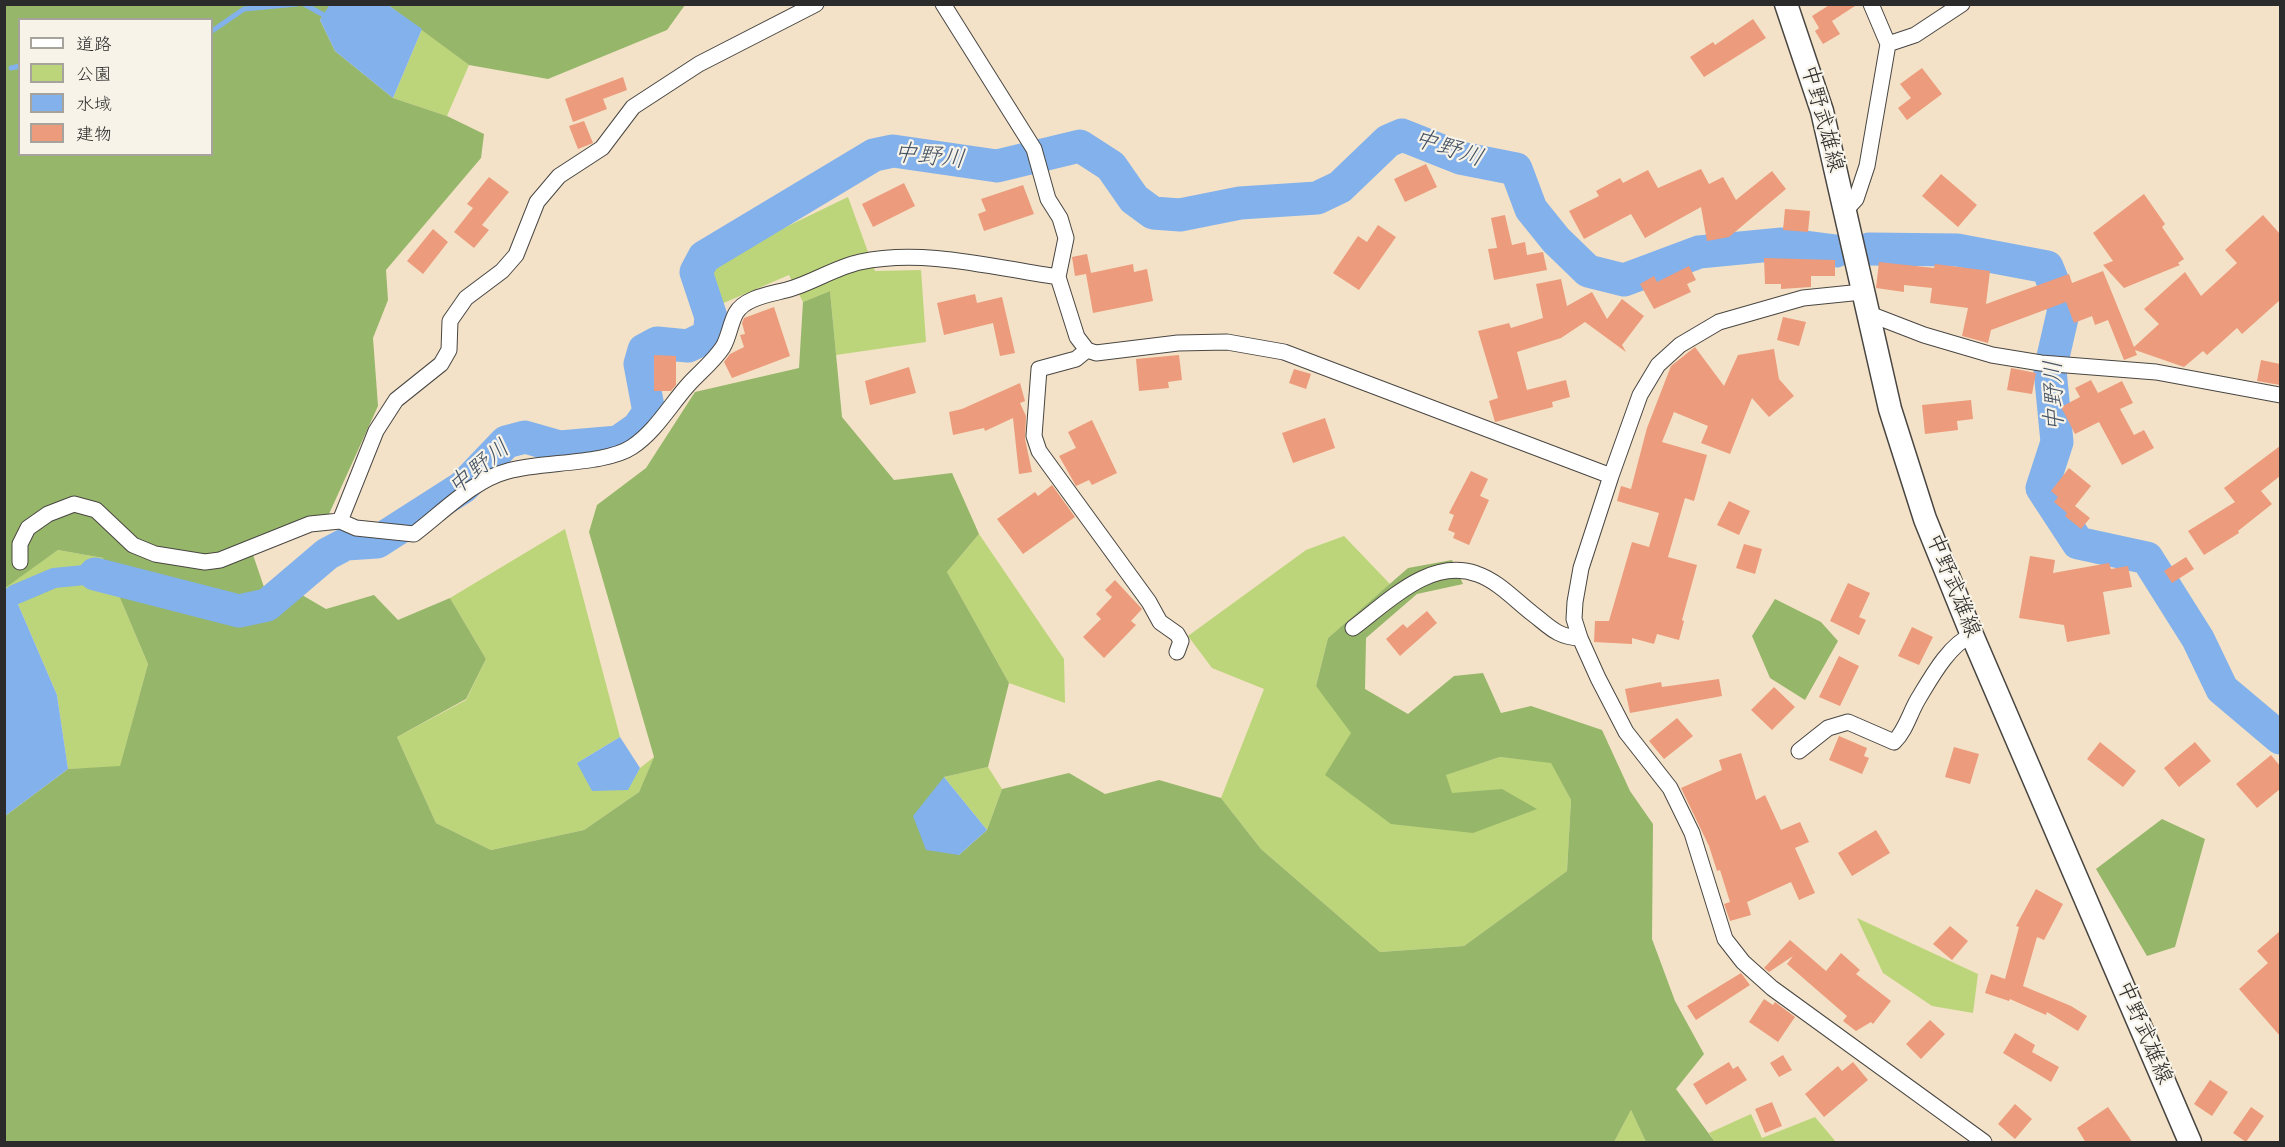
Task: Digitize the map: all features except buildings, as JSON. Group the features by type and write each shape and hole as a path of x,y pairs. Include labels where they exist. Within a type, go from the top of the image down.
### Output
{"main road":[{"name":"中野武雄線","path":"1786,4 1822,111 1890,409 1925,519 1972,635 2190,1143"}],"street":[{"path":"340,521 376,431 396,400 441,364 449,350 450,321 466,298 502,271 516,255 537,202 560,177 602,148 633,106 699,64 816,4"},
{"path":"943,4 1034,149 1048,199 1060,218 1066,238 1058,277 1077,337 1088,351 1096,353 1178,343 1227,342 1284,351 1611,476"},
{"path":"1845,211 1856,200 1867,166 1888,44 1871,4"},
{"path":"1888,44 1915,35 1962,4"},
{"path":"20,562 20,544 28,528 48,514 74,504 96,510 133,544 155,554 205,562 220,560 310,524 340,521 356,528 414,534 479,484 504,471 536,464 606,457 631,448 656,426 690,383 709,367 724,344 736,312 749,301 794,288 857,262 885,258 926,258 1058,277"},
{"path":"1984,1143 1773,988 1743,962 1725,939 1692,833 1670,788 1626,732 1580,638 1574,619 1579,579 1611,476 1640,395 1658,365 1680,345 1719,322 1803,298 1864,302 1924,335 1992,355 2060,365 2156,372 2280,395"},
{"path":"1088,351 1077,359 1039,369 1034,436 1039,451 1149,602 1160,622 1177,634 1181,640 1178,652"},
{"path":"1353,627 1425,576 1450,570 1484,577 1563,637 1580,638"},
{"path":"1800,751 1828,728 1848,722 1894,742 1901,735 1920,696 1960,640 1972,635"}],"green space":[{"path":"5,5 330,5 320,20 335,51 393,98 447,116 484,134 481,158 386,270 388,300 373,338 378,406 329,514 250,546 266,593 302,595 326,609 374,595 398,620 450,598 486,659 466,699 397,737 436,823 491,850 584,830 639,792 654,757 589,532 597,505 646,468 695,392 799,368 803,302 830,291 842,417 894,480 952,473 979,534 947,572 1009,683 988,767 944,777 959,855 987,830 1002,789 1069,773 1105,794 1159,780 1221,798 1261,849 1380,952 1464,946 1567,871 1571,800 1551,763 1500,757 1446,775 1452,793 1502,789 1537,809 1473,833 1391,824 1325,775 1351,733 1316,686 1328,638 1408,568 1452,560 1463,584 1417,594 1366,638 1365,689 1408,714 1454,676 1483,673 1501,713 1531,706 1602,730 1630,791 1653,824 1652,939 1675,1001 1704,1054 1676,1089 1715,1142 1646,1142 1631,1110 1614,1142 5,1142 5,816 68,769 120,766 148,664 103,558 58,550 5,588"},
{"path":"388,5 685,5 667,30 548,79 469,65"},
{"path":"422,29 469,65 447,116 393,98"},
{"path":"848,197 875,271 921,270 926,342 836,355 830,291 803,302 789,275 712,308 705,266"},
{"path":"565,529 620,737 577,763 627,790 640,768 654,757 639,792 584,830 491,850 436,823 397,737 466,700 486,659 450,598"},
{"path":"979,534 1064,659 1065,703 1009,683 947,572"},
{"path":"1344,536 1390,584 1328,638 1316,686 1445,775 1500,757 1551,762 1571,800 1567,871 1464,946 1380,952 1261,849 1221,798 1264,689 1212,668 1188,636 1306,550"},
{"path":"58,550 103,558 148,664 120,767 68,769 57,695 14,595 5,594 4,588"},
{"path":"1775,599 1821,622 1838,641 1805,700 1770,678 1752,636"},
{"path":"988,767 1002,789 987,830 944,777"},
{"path":"2162,819 2205,839 2175,947 2147,956 2096,869"},
{"path":"1857,918 1978,974 1973,1013 1932,1006 1883,973"},
{"path":"1631,1110 1646,1142 1614,1142"},
{"path":"1751,1114 1762,1138 1815,1117 1836,1142 1715,1142 1709,1133"}],"water":[{"path":"330,4 388,5 422,29 393,98 335,51 320,20"},
{"path":"5,594 14,595 57,695 68,769 5,816"},
{"path":"620,737 640,768 628,790 592,791 577,763"},
{"path":"944,777 987,830 959,855 926,850 913,816"}],"waterway":[{"path":"213,30 244,9 297,4"},
{"path":"304,4 329,18"},
{"path":"11,68 18,66"},
{"name":"中野川","path":"95,574 239,611 267,605 327,554 346,544 377,542 463,487 506,442 525,437 560,447 618,442 638,428 649,412 640,364 644,350 657,343 688,346 709,336 711,317 696,272 704,257 874,155 893,151 997,166 1080,146 1111,166 1134,199 1153,213 1180,215 1240,203 1317,198 1340,187 1388,141 1402,135 1460,158 1516,169 1531,209 1556,240 1588,271 1624,280 1699,252 1782,244 1836,251"},
{"name":"中野川","path":"1869,249 1957,250 2047,267 2064,309 2050,370 2057,442 2042,488 2078,543 2147,558 2198,639 2222,689 2280,738"},
{"path":"14,595 54,578 95,574"}]}
